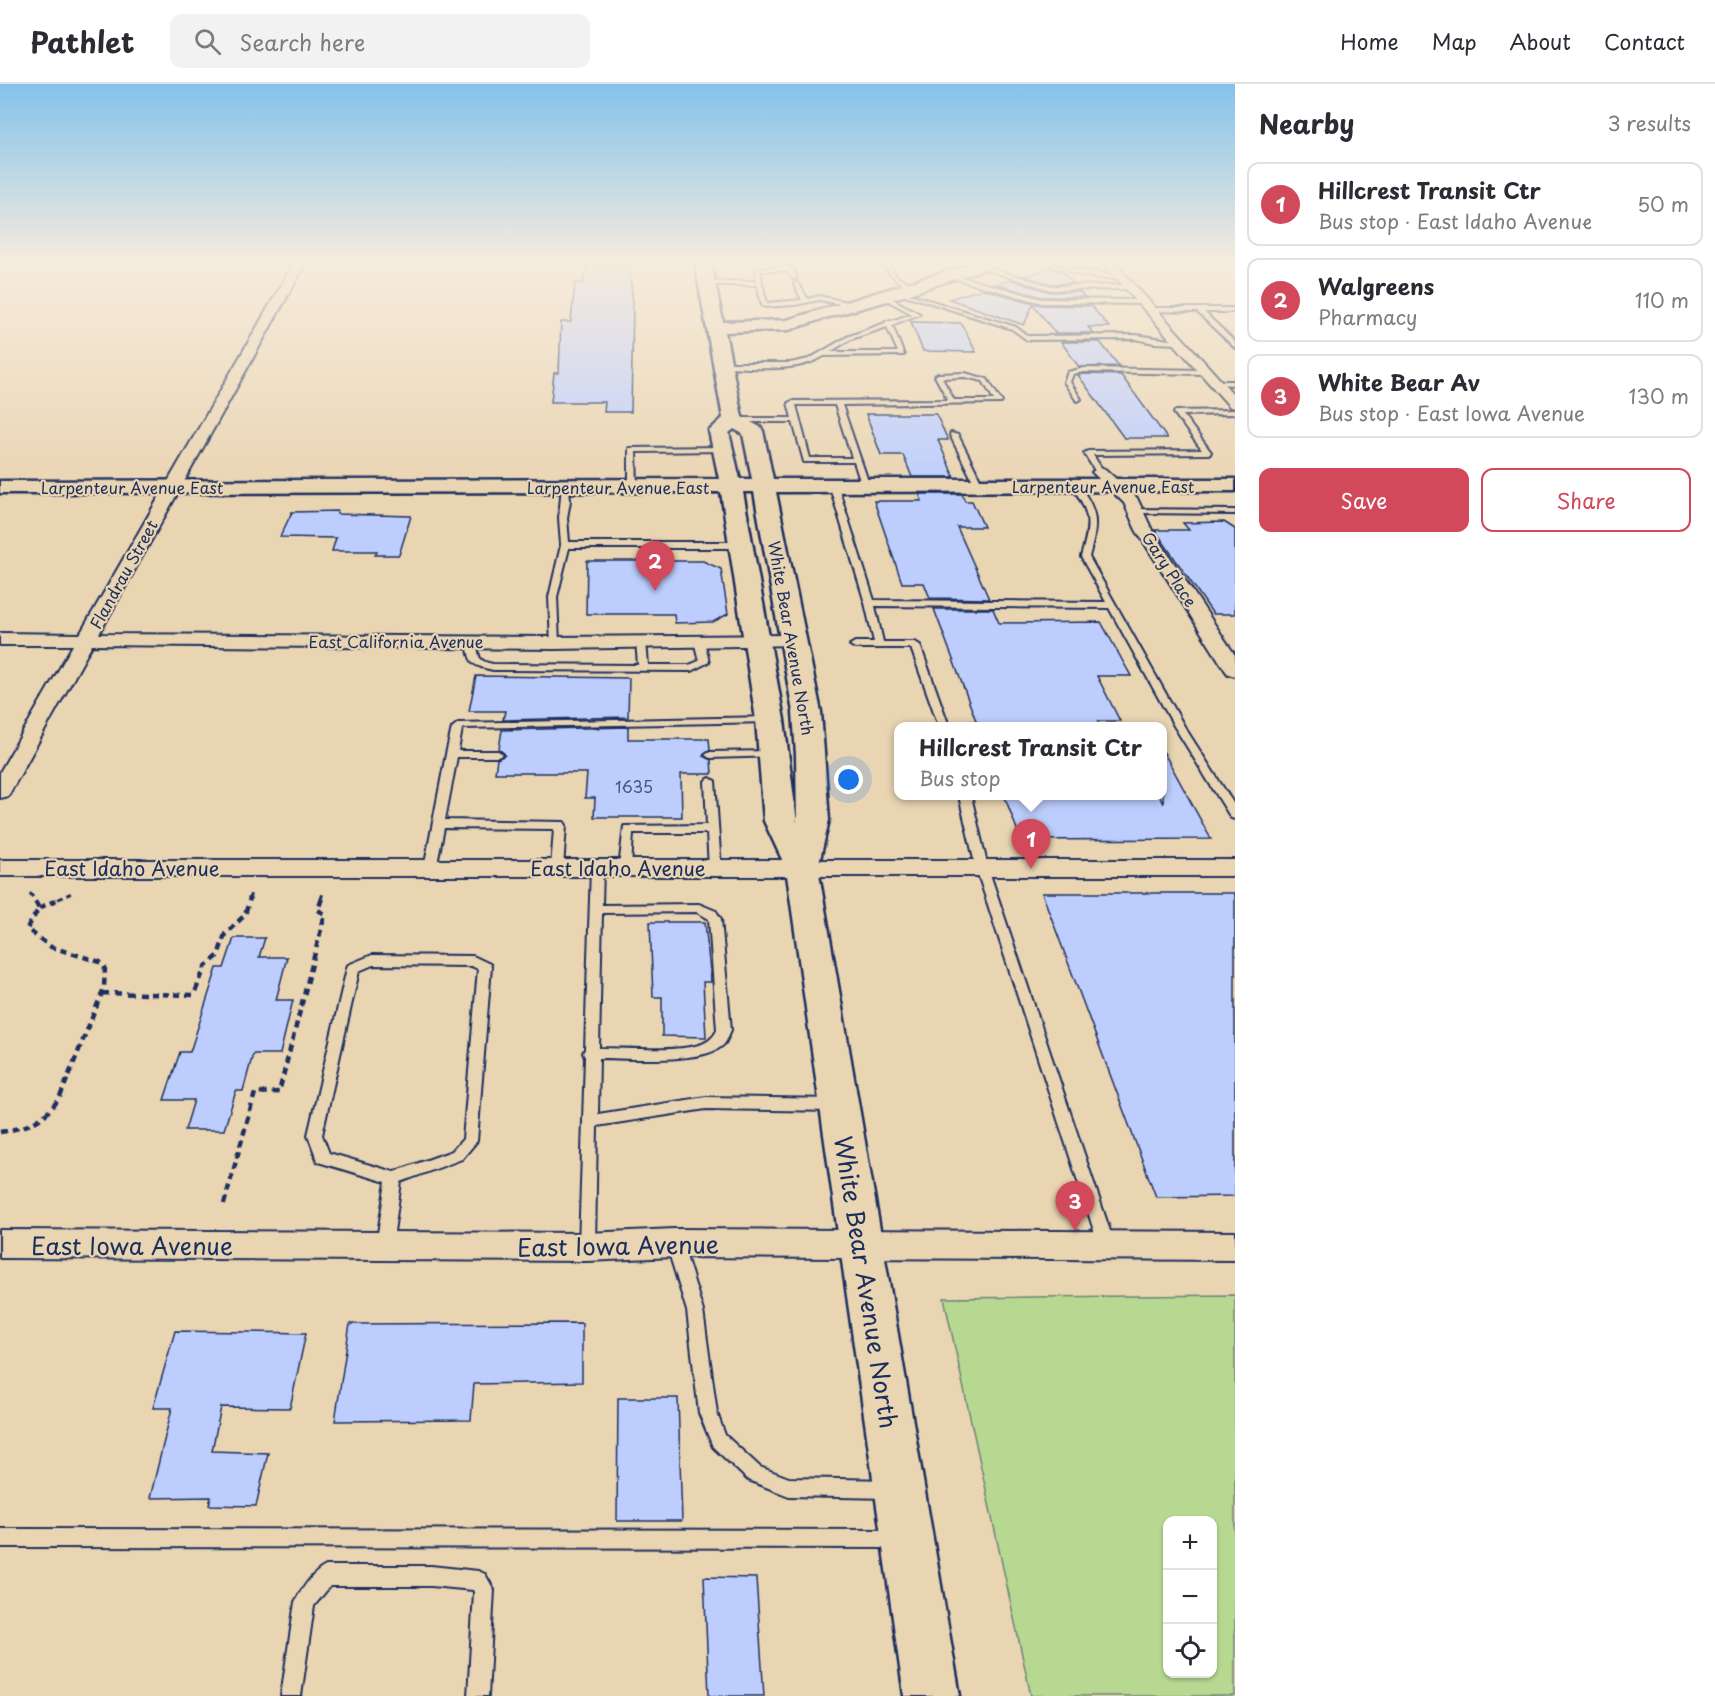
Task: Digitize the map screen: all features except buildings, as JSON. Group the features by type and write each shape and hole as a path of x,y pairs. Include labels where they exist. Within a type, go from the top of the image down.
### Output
{"main road":[{"path":"717,338 733,420"},
{"path":"722,365 753,345 778,338"},
{"name":"White Bear Avenue North","path":"802,868 813,820 807,712 753,431 733,420 719,431 731,487 770,720 780,820 802,868 932,1696"},
{"name":"Larpenteur Avenue East","path":"0,486 1076,487 1107,479 1235,485"}],"street":[{"name":"Flandrau Street","path":"0,791 257,338"},
{"path":"1177,338 1235,404"},
{"name":"Gary Place","path":"1107,479 1131,501 1144,530 1235,670"},
{"name":"East California Avenue","path":"0,639 554,643 793,641"},
{"name":"East Idaho Avenue","path":"0,867 1235,868"},
{"name":"East Iowa Avenue","path":"0,1244 586,1246 674,1243 1235,1246"}],"lane":[{"path":"722,365 790,365 812,361 849,338"},
{"path":"822,354 902,354 895,338"},
{"path":"1142,338 1180,342"},
{"path":"1078,399 1067,382 1070,373 1084,370 1206,372"},
{"path":"857,460 807,460 792,403 999,402 985,380 965,375 938,376 952,402"},
{"path":"1216,383 1235,383"},
{"path":"838,403 866,487"},
{"path":"1107,479 1088,453 1207,452 1178,413 1235,412"},
{"path":"733,420 796,420"},
{"path":"954,435 980,487"},
{"path":"633,487 632,450 723,449"},
{"path":"834,487 870,603 879,645"},
{"path":"1076,487 1087,501 1095,522 1085,557 1179,726 1235,814"},
{"path":"554,643 553,597 565,545 563,518 566,501 565,488"},
{"path":"1135,511 1235,512"},
{"path":"565,545 740,545"},
{"path":"870,603 1111,605"},
{"path":"641,641 643,668"},
{"path":"472,642 474,659 479,664 493,667 691,668 704,662 699,641"},
{"path":"855,645 915,645 943,722"},
{"path":"430,869 457,728 462,725 770,720"},
{"path":"452,754 498,754"},
{"path":"710,755 773,754"},
{"path":"710,781 715,868"},
{"path":"966,800 982,868 1107,1246"},
{"path":"438,824 560,825 557,868"},
{"path":"626,868 628,829 713,829"},
{"path":"586,1246 597,868"},
{"path":"590,1053 699,1051 719,1041 724,1030 715,919 712,914 699,908 596,909"},
{"path":"372,960 473,961 485,967 470,1141 457,1155 394,1178 323,1158 315,1135 353,968 372,960"},
{"path":"589,1121 706,1103 838,1105"},
{"path":"384,1246 394,1178"},
{"path":"674,1243 695,1311 708,1413 719,1441 754,1474 789,1487 900,1490"},
{"path":"0,1538 908,1539"},
{"path":"291,1696 305,1602 326,1576 431,1575 478,1581 484,1590 478,1696"}],"path":[{"path":"30,893 39,908"},
{"path":"0,1131 25,1128 49,1113 60,1097 102,993 105,967 96,958 54,949 27,929 39,908 72,893"},
{"path":"102,993 194,994 205,967 218,956 225,934 245,915 251,893"},
{"path":"224,1204 255,1093 279,1092 325,914 318,910 323,893"}],"green space":[{"path":"1235,1295 1235,1696 1031,1696 944,1298"}],"place":[{"name":"Walgreens","path":"655,591"},
{"name":"Hillcrest Transit Ctr","path":"1031,869"},
{"name":"White Bear Av","path":"1075,1231"}]}
